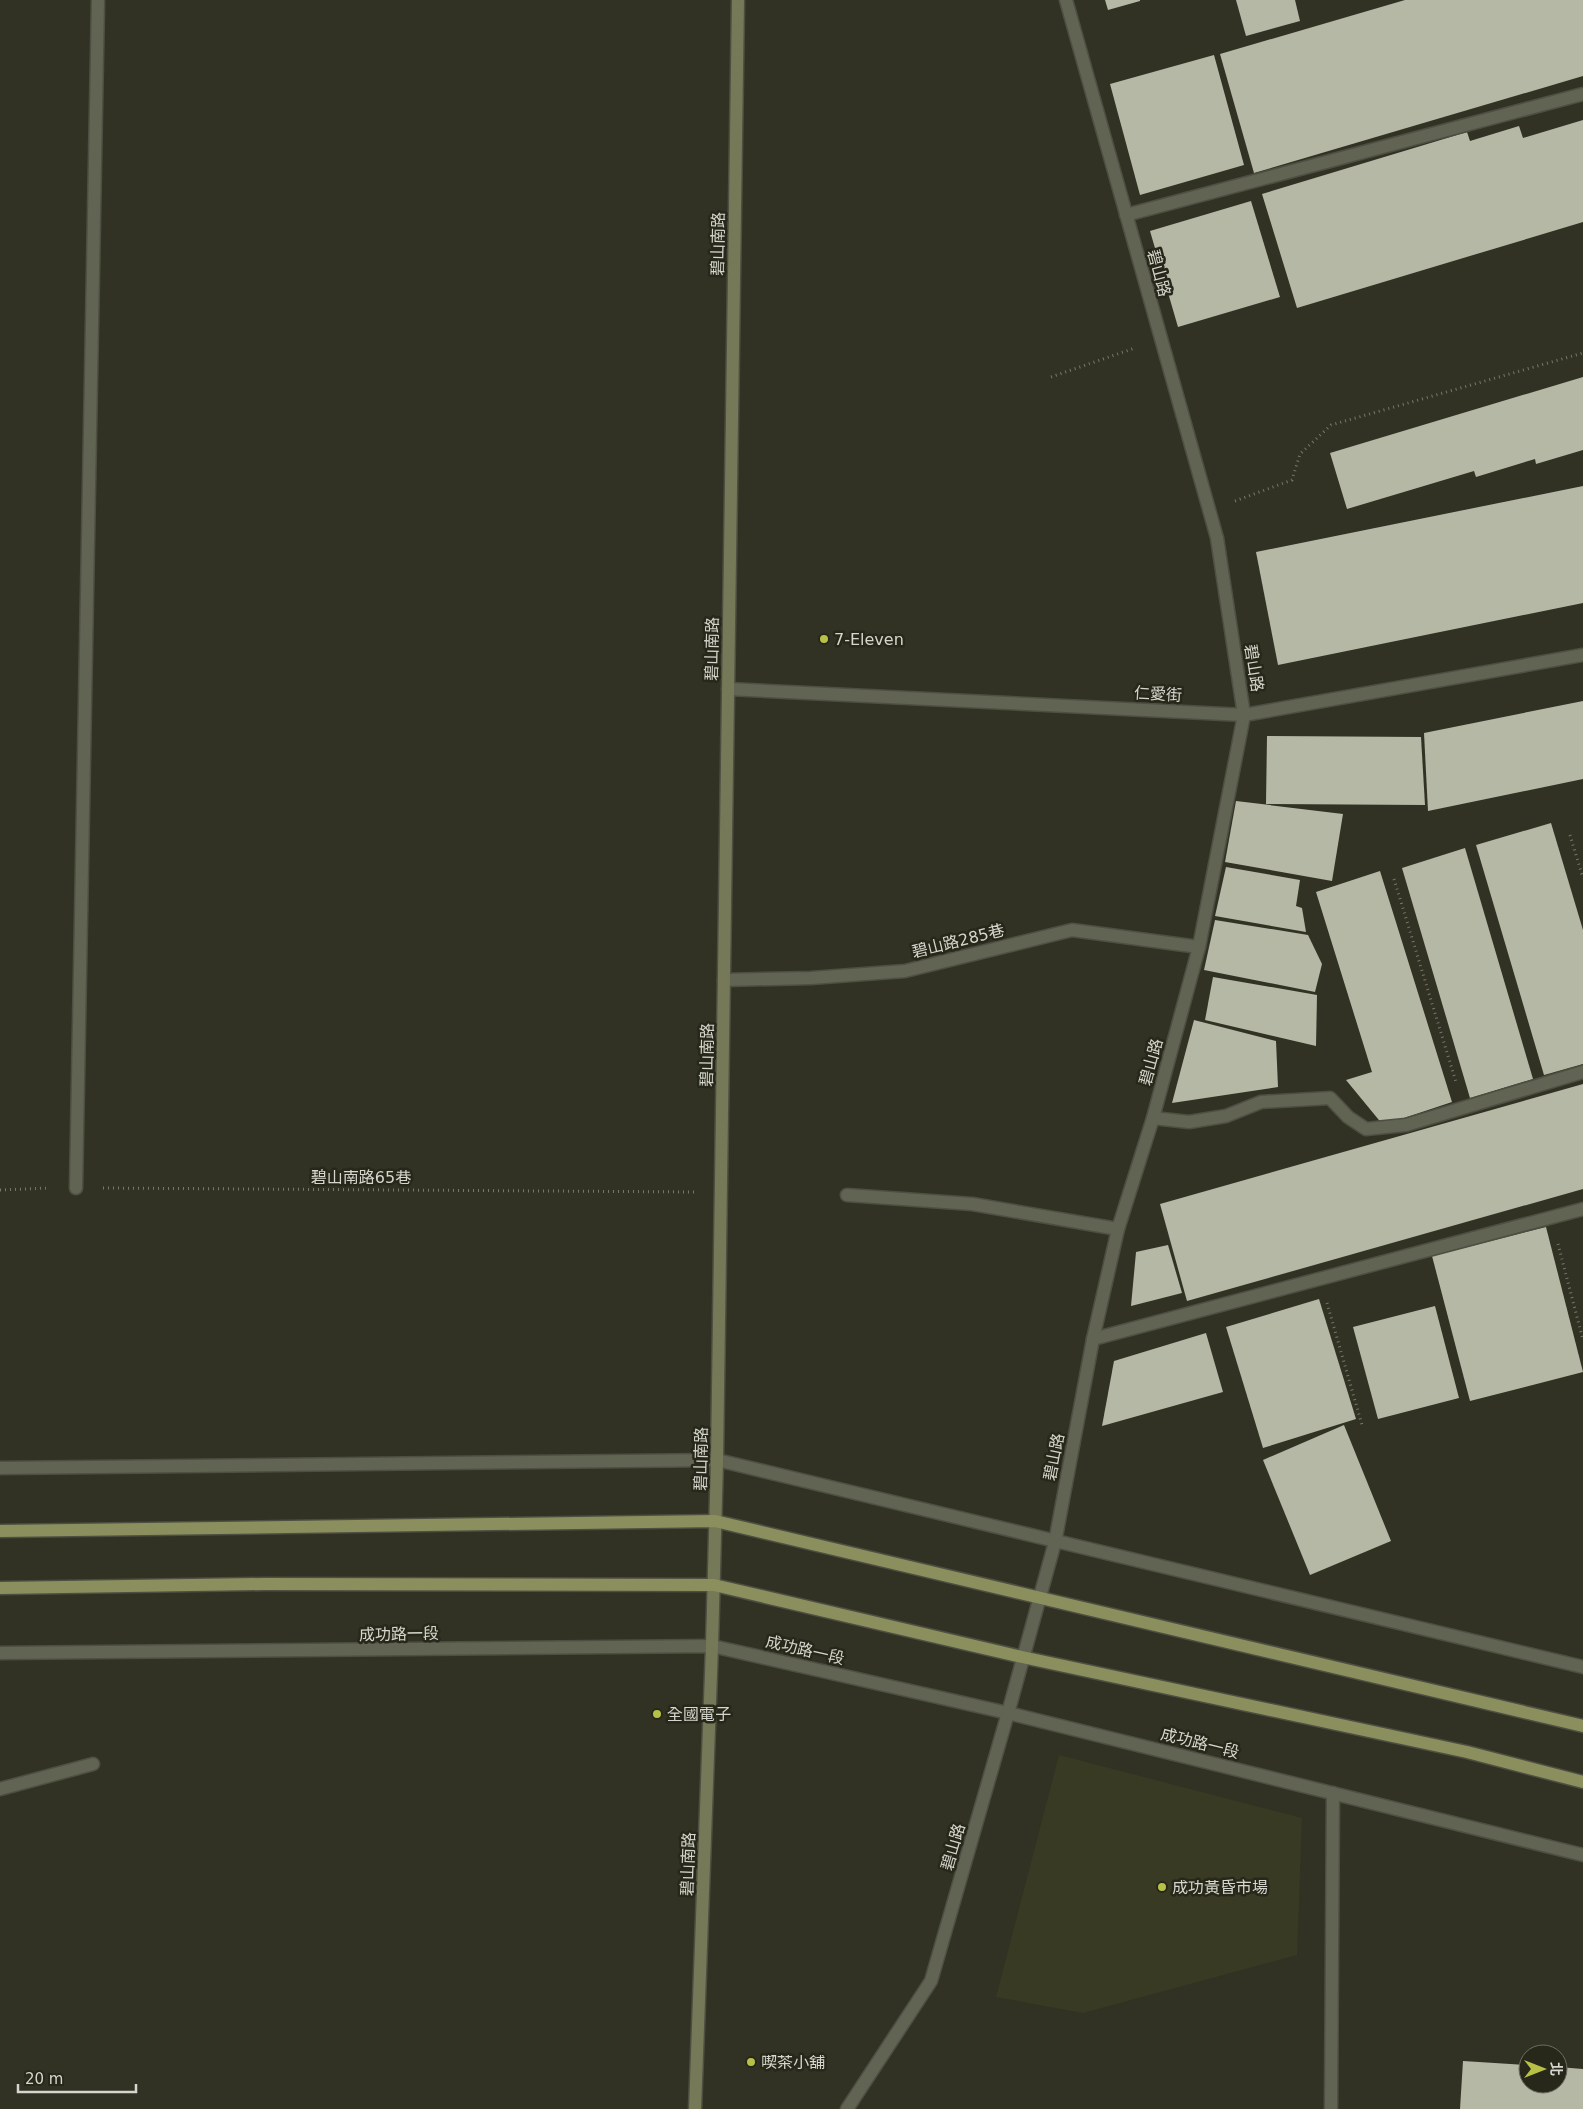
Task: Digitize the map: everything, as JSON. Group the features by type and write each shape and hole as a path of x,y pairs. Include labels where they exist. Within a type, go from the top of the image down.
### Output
{"main road":[{"name":"碧山南路","path":"695,2109 717,1460 738,0"},
{"path":"0,1531 715,1521 1583,1726"},
{"path":"0,1588 264,1584 714,1585 1022,1657 1467,1752 1583,1782"}],"street":[{"path":"76,1188 98,0"},
{"name":"碧山路","path":"847,2109 931,1980 1008,1713 1055,1542 1093,1339 1118,1229 1153,1118 1198,947 1244,715 1217,538 1066,0"},
{"path":"1126,215 1583,94"},
{"name":"仁愛街","path":"728,689 1244,715 1583,655"},
{"name":"碧山路285巷","path":"724,980 811,978 904,971 1072,930 1198,947"},
{"path":"1153,1118 1189,1122 1226,1116 1261,1102 1330,1098 1348,1117 1366,1129 1406,1125 1583,1072"},
{"path":"847,1195 972,1204 1118,1229"},
{"path":"1093,1339 1583,1209"},
{"path":"0,1468 717,1460 1583,1668"},
{"name":"成功路一段","path":"0,1653 712,1646 1008,1713 1583,1855"},
{"path":"0,1789 93,1764"},
{"path":"1331,2109 1333,1793"}],"path":[{"path":"1051,377 1161,339"},
{"path":"1209,510 1292,480 1300,454 1331,425 1583,353"},
{"path":"1570,835 1583,878"},
{"path":"1394,879 1464,1107"},
{"name":"碧山南路65巷","path":"0,1190 76,1188 722,1192"},
{"path":"1551,1218 1583,1340"},
{"path":"1320,1279 1362,1425"}],"shaded area":[{"name":"成功黃昏市場","path":"1059,1755 1302,1818 1297,1955 1083,2013 996,1997"}],"building":[{"path":"1105,0 1140,0 1140,1 1108,10"},
{"path":"1236,0 1295,0 1300,21 1246,36"},
{"path":"1405,0 1583,0 1583,76 1254,173 1220,54"},
{"path":"1214,55 1244,165 1140,195 1110,84"},
{"path":"1583,120 1583,222 1297,308 1262,194 1467,132 1470,141 1519,126 1523,138"},
{"path":"1251,201 1280,297 1178,327 1150,231"},
{"path":"1583,377 1583,450 1536,464 1535,459 1476,477 1474,471 1347,509 1330,453"},
{"path":"1583,486 1583,603 1278,665 1256,552"},
{"path":"1583,701 1583,779 1428,811 1424,733"},
{"path":"1267,736 1421,737 1425,805 1266,804"},
{"path":"1236,801 1343,814 1332,881 1225,862"},
{"path":"1551,823 1583,930 1583,1064 1544,1075 1476,845"},
{"path":"1465,848 1533,1079 1470,1098 1402,868"},
{"path":"1226,867 1300,880 1296,906 1302,908 1306,932 1215,916"},
{"path":"1380,871 1452,1102 1383,1125 1346,1080 1372,1072 1316,892"},
{"path":"1215,920 1308,935 1322,964 1315,992 1204,970"},
{"path":"1213,977 1317,995 1316,1046 1205,1020"},
{"path":"1194,1020 1276,1041 1278,1087 1172,1103"},
{"path":"1583,1084 1583,1189 1187,1301 1160,1204"},
{"path":"1546,1227 1583,1372 1470,1401 1432,1256"},
{"path":"1168,1245 1182,1293 1131,1306 1136,1252"},
{"path":"1319,1299 1356,1419 1263,1448 1226,1327"},
{"path":"1435,1306 1459,1398 1378,1419 1353,1327"},
{"path":"1206,1333 1223,1392 1102,1426 1114,1361"},
{"path":"1344,1425 1391,1541 1310,1575 1263,1460"},
{"path":"1463,2061 1518,2064 1518,2094 1568,2094 1568,2068 1583,2069 1583,2109 1460,2109"}],"place":[{"name":"7-Eleven","path":"824,639"},
{"name":"全國電子","path":"657,1714"},
{"name":"成功黃昏市場","path":"1162,1887"},
{"name":"喫茶小舖","path":"751,2062"}]}
